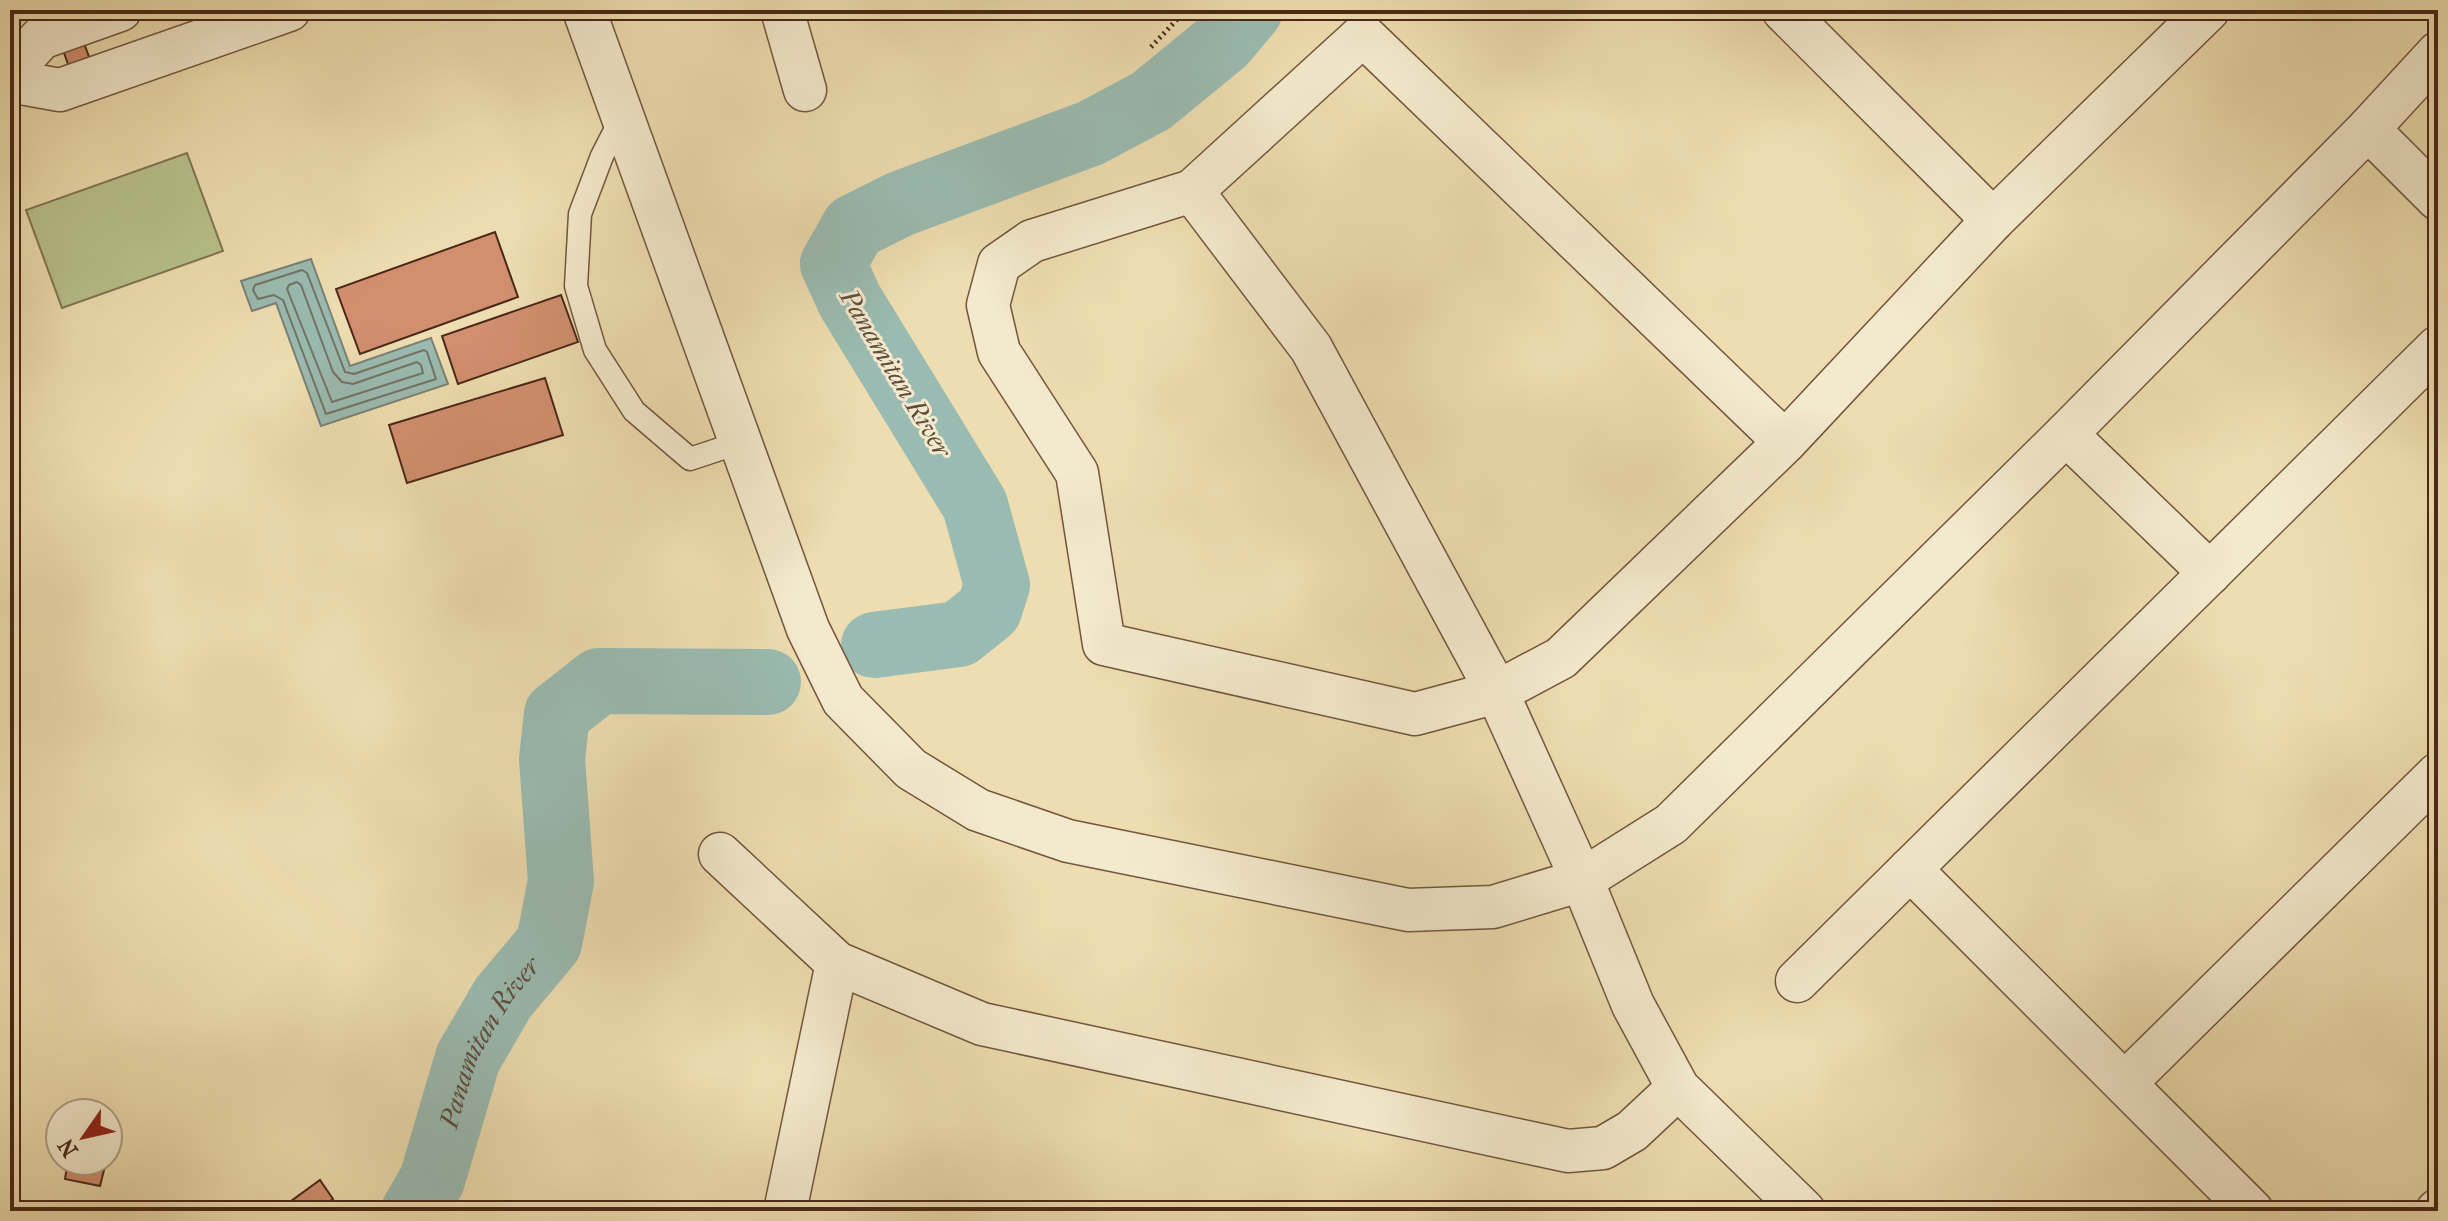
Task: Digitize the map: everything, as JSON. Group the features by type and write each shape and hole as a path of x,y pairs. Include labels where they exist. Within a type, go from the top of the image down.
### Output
{"street":[{"path":"10,72 41,38 120,10"},
{"path":"10,81 60,90 289,10"},
{"path":"584,10 808,629 843,700 911,769 978,810 1068,841 1408,910 1493,907 1582,880 1671,824 2066,434 2368,129 2438,53"},
{"path":"1783,10 1993,220"},
{"path":"1785,442 1363,35 1192,191 1032,241 999,264 988,305 999,352 1077,473 1104,644 1415,714 1497,692 1561,658 1785,442 1993,220 2208,10"},
{"path":"791,12 805,90"},
{"path":"2368,129 2438,199"},
{"path":"1192,191 1311,348 1497,692 1582,880 1633,1005 1678,1088 1804,1211"},
{"path":"1797,981 2438,347"},
{"path":"2066,434 2210,573"},
{"path":"2125,1083 2438,774"},
{"path":"720,854 837,963 982,1024 1568,1151 1603,1148 1632,1131 1678,1088"},
{"path":"1910,869 2252,1211"},
{"path":"785,1211 837,963"}],"lane":[{"path":"622,116 602,156 580,214 576,286 595,350 634,411 690,459 741,442"}],"path":[{"path":"1151,47 1186,10"}],"green space":[{"path":"187,153 223,251 62,308 26,210"}],"water":[{"path":"311,259 350,366 431,338 448,384 321,426 276,303 252,311 241,281"}],"building":[{"path":"84,43 92,65 71,73 63,50"},
{"path":"495,232 518,297 360,354 336,289"},
{"path":"561,295 578,342 458,384 442,336"},
{"path":"545,378 563,435 407,483 389,425"},
{"path":"65,1177 102,1177 100,1186"},
{"path":"320,1180 333,1199 316,1211 292,1211 287,1204"}],"waterway":[{"name":"Panamitan River","path":"874,645 959,634 989,610 997,585 975,505 850,301 833,264 854,227 900,204 1091,133 1151,101 1223,42 1250,10"},
{"name":"Panamitan River","path":"414,1211 432,1180 468,1058 503,998 549,943 561,881 552,759 557,714 599,681 768,682"}]}
